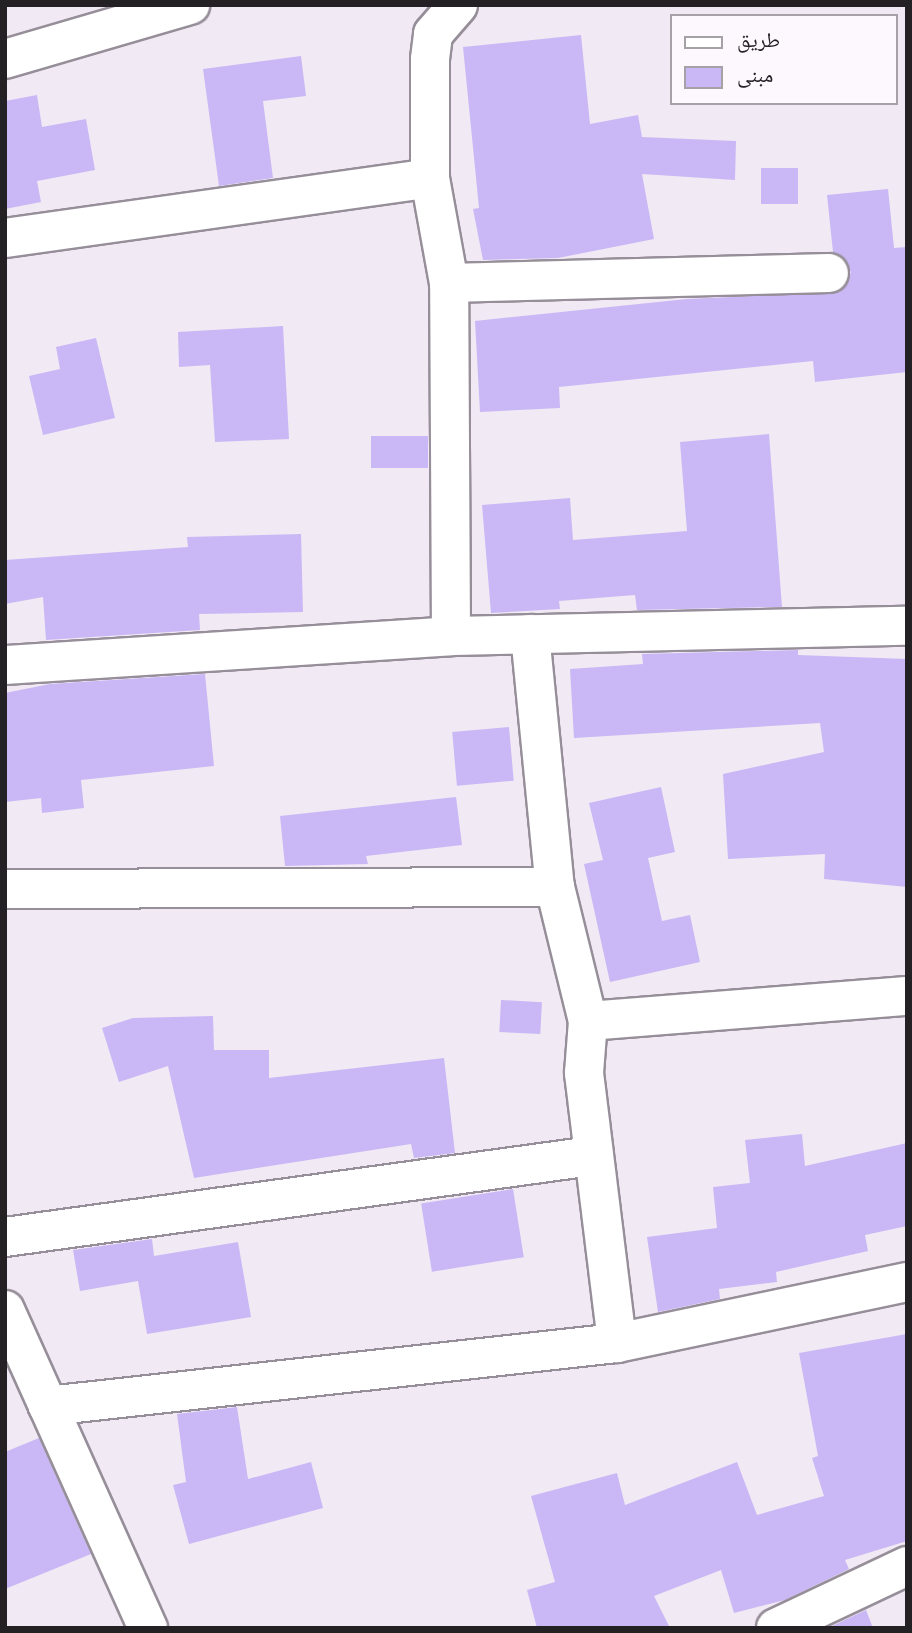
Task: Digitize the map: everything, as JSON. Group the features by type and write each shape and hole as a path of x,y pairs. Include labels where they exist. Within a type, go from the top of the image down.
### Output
{"street":[{"path":"5,59 93,19 190,5"},
{"path":"451,636 449,283 430,178 433,34 458,5"},
{"path":"5,239 430,178"},
{"path":"449,283 829,273"},
{"path":"5,666 451,636 907,626"},
{"path":"530,634 555,887 588,1021 584,1073 592,1156 617,1343"},
{"path":"5,888 555,887"},
{"path":"588,1021 907,996"},
{"path":"5,1237 592,1156"},
{"path":"48,1406 617,1343 907,1282"},
{"path":"5,1310 148,1628"},
{"path":"776,1628 907,1566"}],"building":[{"path":"581,35 590,124 638,115 642,137 736,141 735,180 642,174 654,239 558,258 483,260 473,209 479,208 463,47"},
{"path":"301,56 306,96 263,101 273,178 219,186 203,69"},
{"path":"37,95 42,127 86,119 95,170 37,181 41,202 5,209 5,101"},
{"path":"761,168 798,168 798,204 761,204"},
{"path":"888,189 894,248 907,247 907,372 815,382 813,361 559,387 560,408 480,412 475,321 687,299 840,292 851,272 833,252 827,195"},
{"path":"283,326 289,439 215,442 210,365 179,367 178,332"},
{"path":"96,338 115,418 43,435 29,376 60,369 56,347"},
{"path":"769,434 782,607 637,610 635,595 559,601 560,609 491,613 482,505 570,498 573,540 687,531 680,442"},
{"path":"371,436 428,436 428,468 371,468"},
{"path":"301,534 303,612 199,614 200,630 46,640 43,597 5,604 5,560 188,547 187,537"},
{"path":"798,650 798,655 907,659 907,887 824,879 825,854 728,859 723,774 824,752 820,723 574,738 570,669 643,664 642,654"},
{"path":"205,674 214,766 81,780 84,808 42,813 41,798 5,802 5,693 50,684"},
{"path":"509,727 514,781 457,786 452,732"},
{"path":"661,787 675,852 648,858 662,921 690,915 700,962 610,982 584,864 603,860 589,803"},
{"path":"456,797 462,845 366,856 368,864 285,866 280,816"},
{"path":"501,1000 542,1002 540,1034 499,1032"},
{"path":"213,1016 214,1050 269,1050 269,1078 444,1058 455,1153 414,1158 411,1144 194,1178 168,1066 119,1082 102,1028 133,1018"},
{"path":"802,1134 805,1166 907,1143 907,1226 865,1235 868,1251 776,1272 777,1282 719,1289 720,1299 658,1312 647,1237 717,1228 713,1187 750,1183 745,1140"},
{"path":"513,1189 524,1257 432,1272 421,1204"},
{"path":"152,1239 154,1256 238,1242 251,1317 147,1334 138,1281 80,1291 73,1250"},
{"path":"907,1334 907,1541 845,1560 849,1569 785,1600 734,1613 721,1570 654,1596 670,1628 537,1628 527,1590 555,1582 531,1496 617,1473 625,1505 737,1462 757,1515 824,1496 812,1458 818,1456 799,1353"},
{"path":"237,1407 248,1479 311,1462 323,1508 189,1544 173,1485 186,1482 177,1414"},
{"path":"39,1438 91,1554 5,1589 5,1452"},
{"path":"866,1610 873,1628 828,1628"}]}
